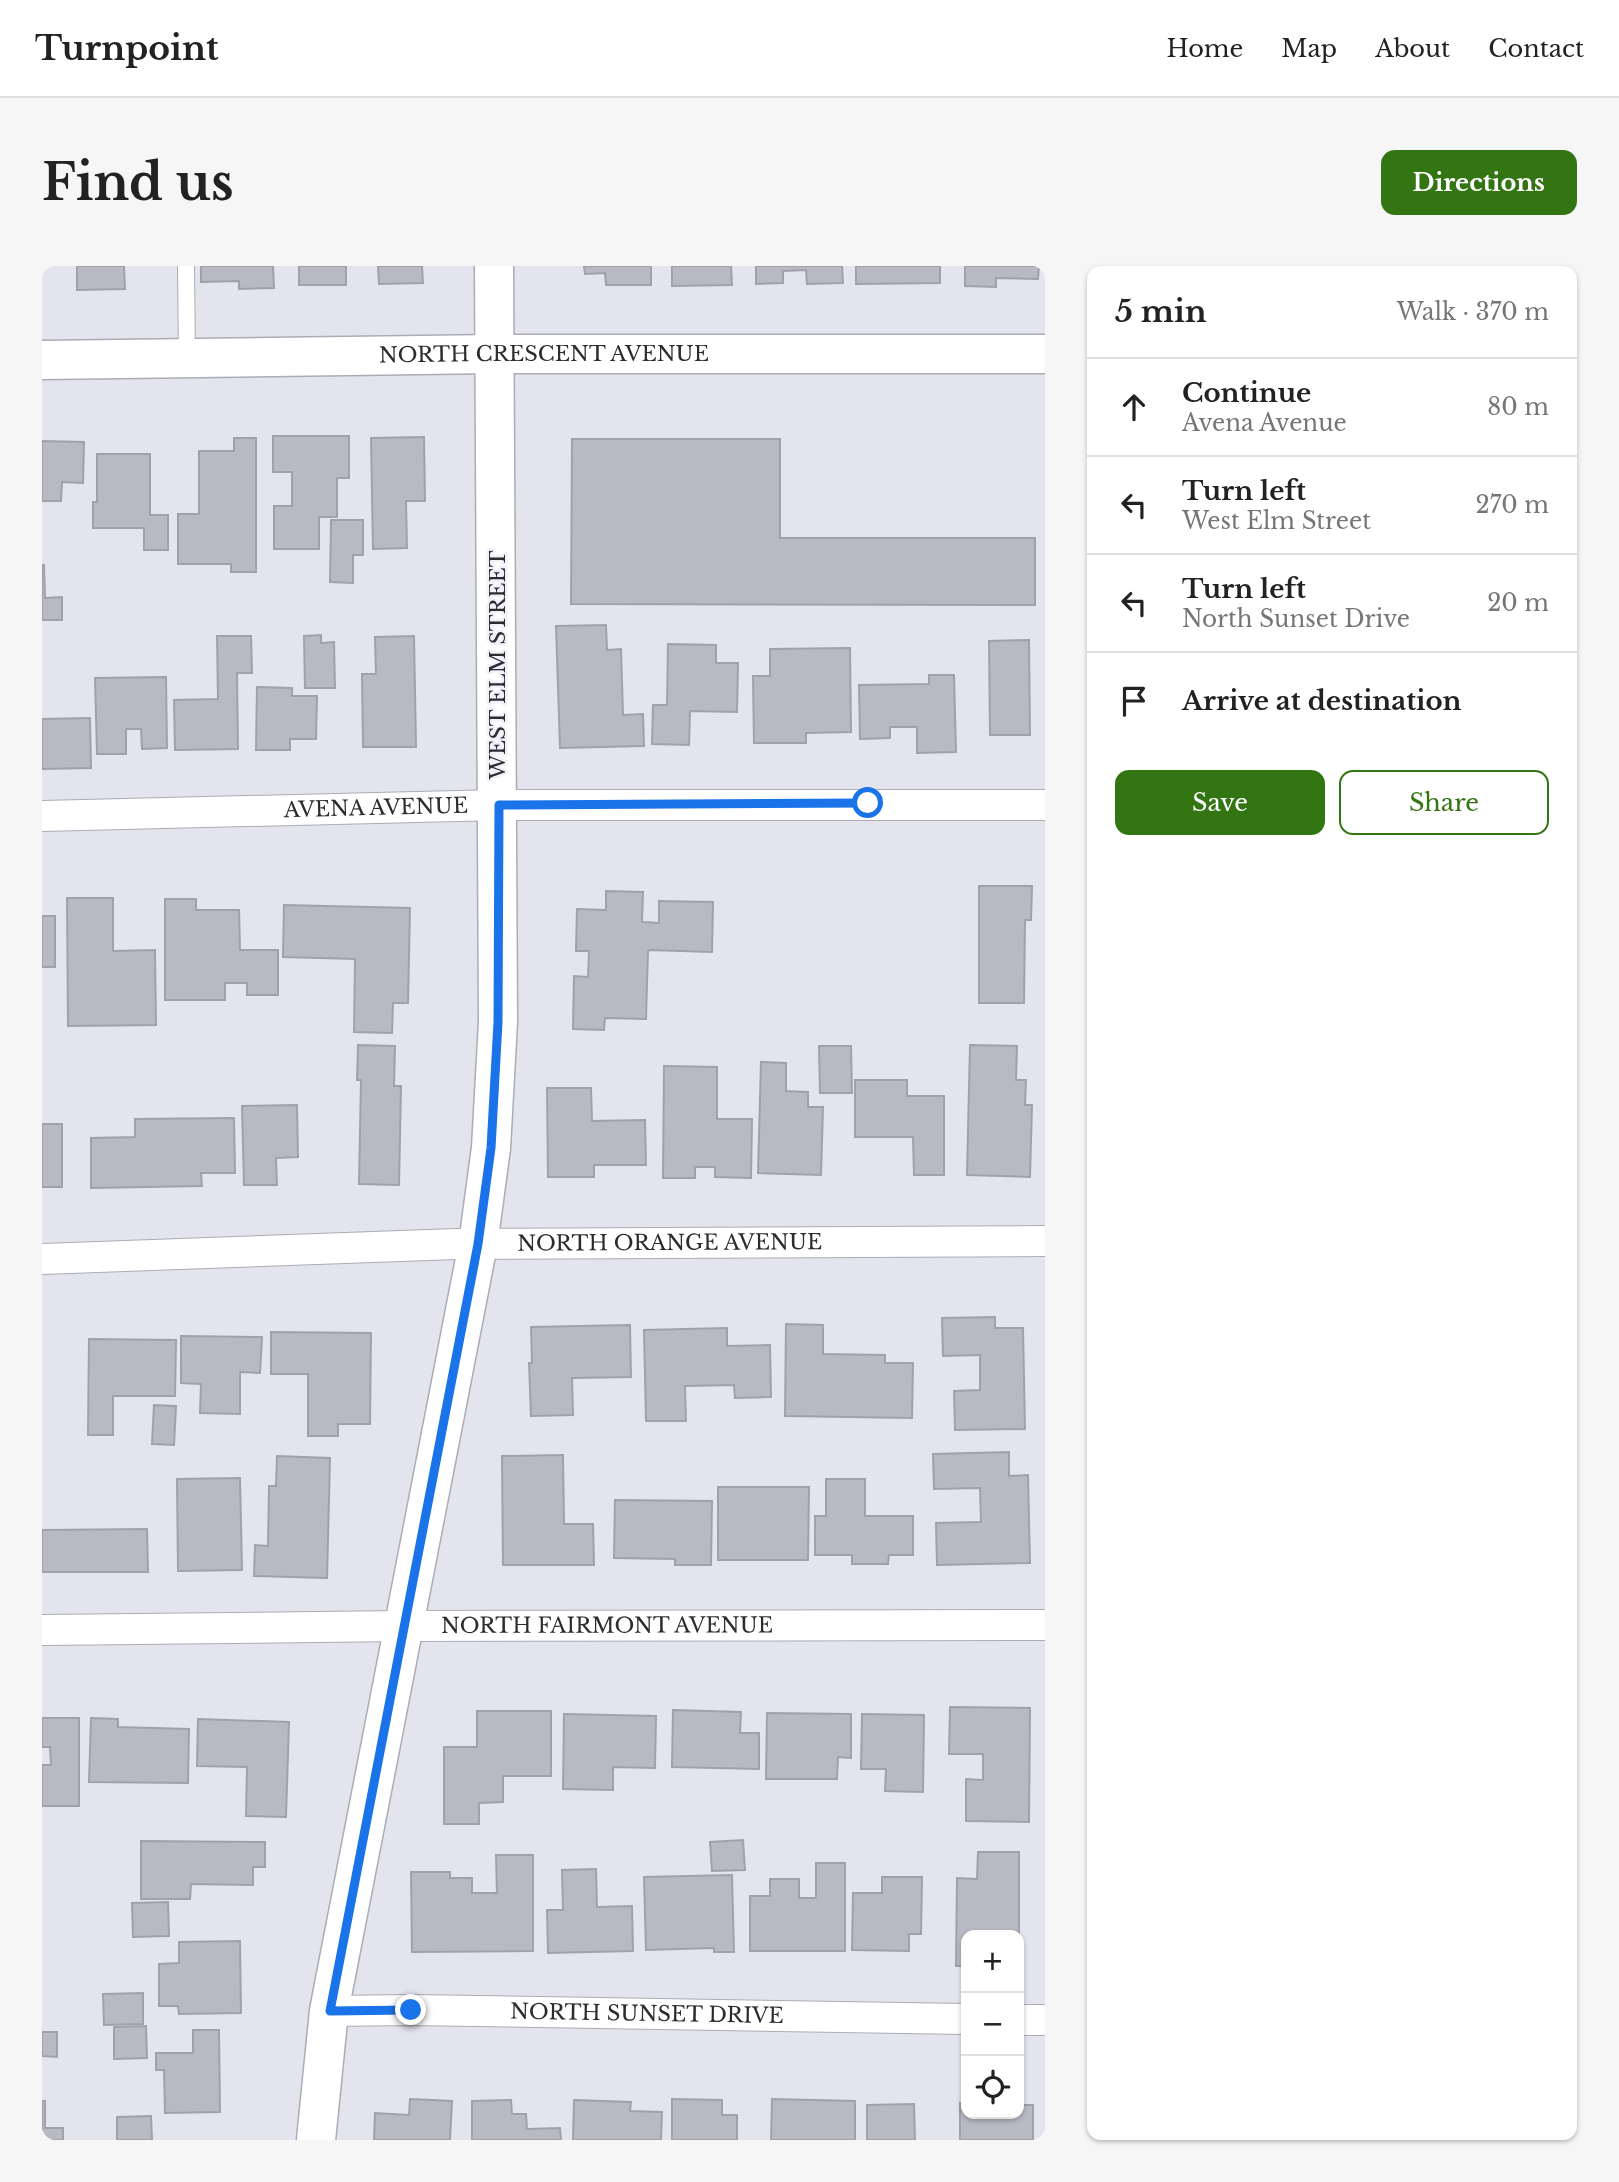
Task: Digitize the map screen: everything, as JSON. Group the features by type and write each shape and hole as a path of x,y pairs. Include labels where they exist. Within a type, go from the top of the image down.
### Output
{"street":[{"name":"WEST ELM STREET","path":"316,2140 330,2011 478,1244 491,1148 498,1022 499,805 494,266"},
{"name":"NORTH CRESCENT AVENUE","path":"42,360 495,354 1045,354"},
{"name":"AVENA AVENUE","path":"42,816 499,805 1045,805"},
{"name":"NORTH ORANGE AVENUE","path":"42,1259 478,1244 1045,1241"},
{"name":"NORTH FAIRMONT AVENUE","path":"42,1630 403,1626 1045,1625"},
{"name":"NORTH SUNSET DRIVE","path":"330,2011 961,2019"},
{"path":"1024,2020 1045,2020"}],"lane":[{"path":"187,266 187,358"}],"building":[{"path":"77,266 124,266 125,289 77,290"},
{"path":"201,266 273,266 274,288 239,289 239,281 201,282"},
{"path":"299,266 346,266 346,285 299,285"},
{"path":"378,266 422,266 423,283 379,284"},
{"path":"584,266 651,266 651,285 606,285 605,273 585,274"},
{"path":"672,266 731,266 732,285 672,286"},
{"path":"756,266 842,266 843,283 807,284 806,270 783,271 783,283 756,284"},
{"path":"856,266 940,266 940,283 856,284"},
{"path":"965,266 1039,266 1038,279 996,278 996,287 965,286"},
{"path":"273,436 349,436 349,478 337,478 337,517 319,517 319,549 274,549 274,506 292,506 292,472 273,472"},
{"path":"424,437 425,501 406,501 407,548 373,549 371,438"},
{"path":"234,438 256,438 256,572 231,572 231,564 178,564 178,514 199,514 199,451 234,451"},
{"path":"572,439 780,439 780,538 1035,538 1035,605 571,604"},
{"path":"42,441 84,442 83,483 62,482 61,501 42,501"},
{"path":"97,454 150,454 150,515 168,515 168,550 144,550 144,528 93,528 93,502 97,502"},
{"path":"331,520 363,520 363,555 353,555 353,583 330,582"},
{"path":"42,565 45,598 62,597 62,620 42,620"},
{"path":"606,625 607,650 621,649 623,715 643,714 644,746 560,748 556,626"},
{"path":"321,635 321,643 334,642 335,688 305,688 304,636"},
{"path":"217,636 251,636 252,673 237,673 238,749 175,750 174,700 218,699"},
{"path":"414,636 416,747 363,747 362,674 376,674 375,637"},
{"path":"1029,640 1030,735 990,735 989,641"},
{"path":"668,644 716,645 716,663 738,663 737,712 690,711 689,745 652,744 653,705 667,705"},
{"path":"850,648 851,732 806,733 806,743 754,743 753,676 770,676 770,649"},
{"path":"929,675 954,675 956,752 917,753 917,727 890,727 890,738 860,739 859,685 929,684"},
{"path":"166,677 167,748 142,749 141,729 126,729 126,754 97,754 95,678"},
{"path":"257,687 292,688 292,696 317,696 316,739 290,739 290,750 256,750"},
{"path":"90,718 91,768 42,769 42,719"},
{"path":"979,886 1032,886 1031,920 1025,920 1024,1003 979,1003"},
{"path":"606,891 643,892 642,922 659,923 659,901 713,902 712,952 648,950 646,1019 605,1018 604,1030 573,1029 574,976 588,977 589,951 576,951 577,909 606,910"},
{"path":"67,898 113,898 113,951 155,950 156,1025 68,1026"},
{"path":"165,899 196,899 196,910 239,910 240,950 278,950 278,995 247,995 247,983 225,983 225,1000 165,1000"},
{"path":"284,905 410,908 408,1003 393,1003 392,1033 354,1032 355,959 283,957"},
{"path":"42,916 55,916 55,967 42,967"},
{"path":"358,1045 395,1046 394,1086 401,1086 399,1185 359,1184 361,1080 357,1080"},
{"path":"970,1045 1017,1046 1016,1080 1026,1080 1025,1105 1032,1105 1030,1177 967,1175"},
{"path":"819,1046 851,1046 852,1093 820,1093"},
{"path":"761,1062 786,1063 786,1091 808,1092 808,1107 823,1107 821,1175 758,1173"},
{"path":"664,1066 717,1067 717,1119 752,1119 751,1178 715,1177 715,1167 695,1167 695,1178 663,1178"},
{"path":"855,1080 907,1080 907,1096 944,1096 944,1175 914,1175 913,1137 855,1137"},
{"path":"547,1088 591,1088 592,1121 645,1120 646,1165 594,1165 594,1177 548,1177"},
{"path":"297,1105 298,1157 276,1158 277,1185 244,1185 242,1106"},
{"path":"234,1118 235,1173 201,1173 202,1186 91,1188 91,1138 135,1137 135,1119"},
{"path":"42,1124 62,1124 62,1187 42,1187"},
{"path":"995,1317 995,1328 1023,1328 1025,1429 955,1430 954,1391 980,1390 980,1355 943,1356 942,1318"},
{"path":"786,1324 823,1325 823,1354 885,1355 885,1363 913,1363 912,1418 785,1416"},
{"path":"630,1325 631,1377 572,1378 573,1415 531,1416 531,1327"},
{"path":"727,1328 727,1346 770,1345 771,1397 735,1398 734,1385 685,1386 686,1421 646,1421 644,1330"},
{"path":"271,1332 371,1333 370,1424 338,1424 338,1436 308,1436 308,1374 271,1374"},
{"path":"181,1336 262,1337 260,1373 240,1372 240,1414 200,1413 201,1384 181,1383"},
{"path":"89,1339 176,1340 175,1396 113,1396 113,1435 88,1435"},
{"path":"154,1405 176,1406 174,1445 152,1444"},
{"path":"1009,1452 1009,1476 1028,1475 1030,1563 937,1565 936,1523 981,1522 980,1488 934,1489 933,1454"},
{"path":"563,1455 564,1524 593,1524 594,1565 503,1565 502,1456"},
{"path":"277,1456 330,1458 327,1578 254,1576 255,1545 268,1546 269,1486 276,1486"},
{"path":"240,1478 242,1570 178,1571 177,1479"},
{"path":"826,1479 865,1479 865,1516 913,1516 913,1555 889,1555 888,1564 852,1564 852,1555 815,1555 815,1516 826,1516"},
{"path":"718,1487 809,1487 808,1560 718,1560"},
{"path":"615,1500 712,1501 711,1565 675,1565 675,1559 614,1558"},
{"path":"147,1529 148,1572 42,1572 42,1530"},
{"path":"950,1707 1030,1708 1029,1822 966,1821 966,1779 983,1780 983,1754 949,1754"},
{"path":"673,1710 741,1712 740,1733 759,1733 759,1769 672,1767"},
{"path":"477,1711 551,1711 551,1776 503,1776 503,1802 479,1803 479,1824 444,1824 444,1747 477,1747"},
{"path":"767,1713 851,1714 851,1758 838,1757 837,1779 766,1779"},
{"path":"564,1714 656,1716 655,1768 613,1767 613,1790 563,1789"},
{"path":"862,1714 924,1715 923,1792 885,1791 886,1769 861,1769"},
{"path":"42,1718 79,1718 79,1806 42,1806 42,1765 51,1765 50,1747 42,1747"},
{"path":"91,1718 118,1719 118,1727 189,1729 188,1783 89,1782"},
{"path":"198,1719 289,1722 286,1817 246,1816 247,1767 197,1766"},
{"path":"743,1840 745,1870 712,1871 710,1842"},
{"path":"141,1841 265,1842 265,1867 253,1867 253,1885 191,1884 190,1899 141,1899"},
{"path":"978,1852 1019,1852 1019,1930 961,1930 961,1966 956,1966 957,1878 977,1879"},
{"path":"496,1855 533,1855 533,1951 412,1952 411,1872 450,1872 450,1878 472,1878 472,1893 497,1893"},
{"path":"816,1863 845,1863 845,1951 750,1951 750,1896 770,1896 770,1879 799,1879 799,1898 816,1898"},
{"path":"596,1869 597,1907 632,1906 633,1951 548,1953 547,1910 563,1910 562,1870"},
{"path":"732,1875 734,1952 714,1952 714,1948 646,1950 644,1877"},
{"path":"882,1877 922,1877 921,1934 909,1934 909,1951 852,1950 853,1893 882,1893"},
{"path":"168,1902 169,1936 133,1937 132,1903"},
{"path":"240,1941 241,2013 179,2014 178,2006 159,2006 159,1964 179,1963 179,1942"},
{"path":"143,1993 143,2024 104,2025 103,1994"},
{"path":"146,2026 147,2058 114,2059 114,2027"},
{"path":"193,2030 219,2030 220,2112 165,2113 164,2070 156,2070 156,2053 193,2053"},
{"path":"42,2032 57,2032 57,2057 42,2056"},
{"path":"410,2099 452,2101 450,2140 374,2140 375,2113 409,2115"},
{"path":"672,2099 722,2100 722,2115 737,2115 737,2140 672,2140"},
{"path":"772,2099 855,2101 855,2140 771,2140"},
{"path":"511,2100 512,2114 526,2114 527,2129 560,2128 561,2140 472,2140 472,2101"},
{"path":"574,2100 631,2102 630,2111 662,2112 661,2140 573,2140"},
{"path":"42,2101 45,2101 45,2128 63,2128 63,2140 42,2140"},
{"path":"960,2103 961,2119 1024,2119 1024,2105 1033,2105 1033,2140 960,2140"},
{"path":"914,2104 915,2140 867,2140 867,2105"},
{"path":"151,2116 152,2140 117,2140 117,2117"}],"route":[{"path":"411,2010 330,2011 478,1244 491,1148 498,1022 499,805 868,803"}]}
